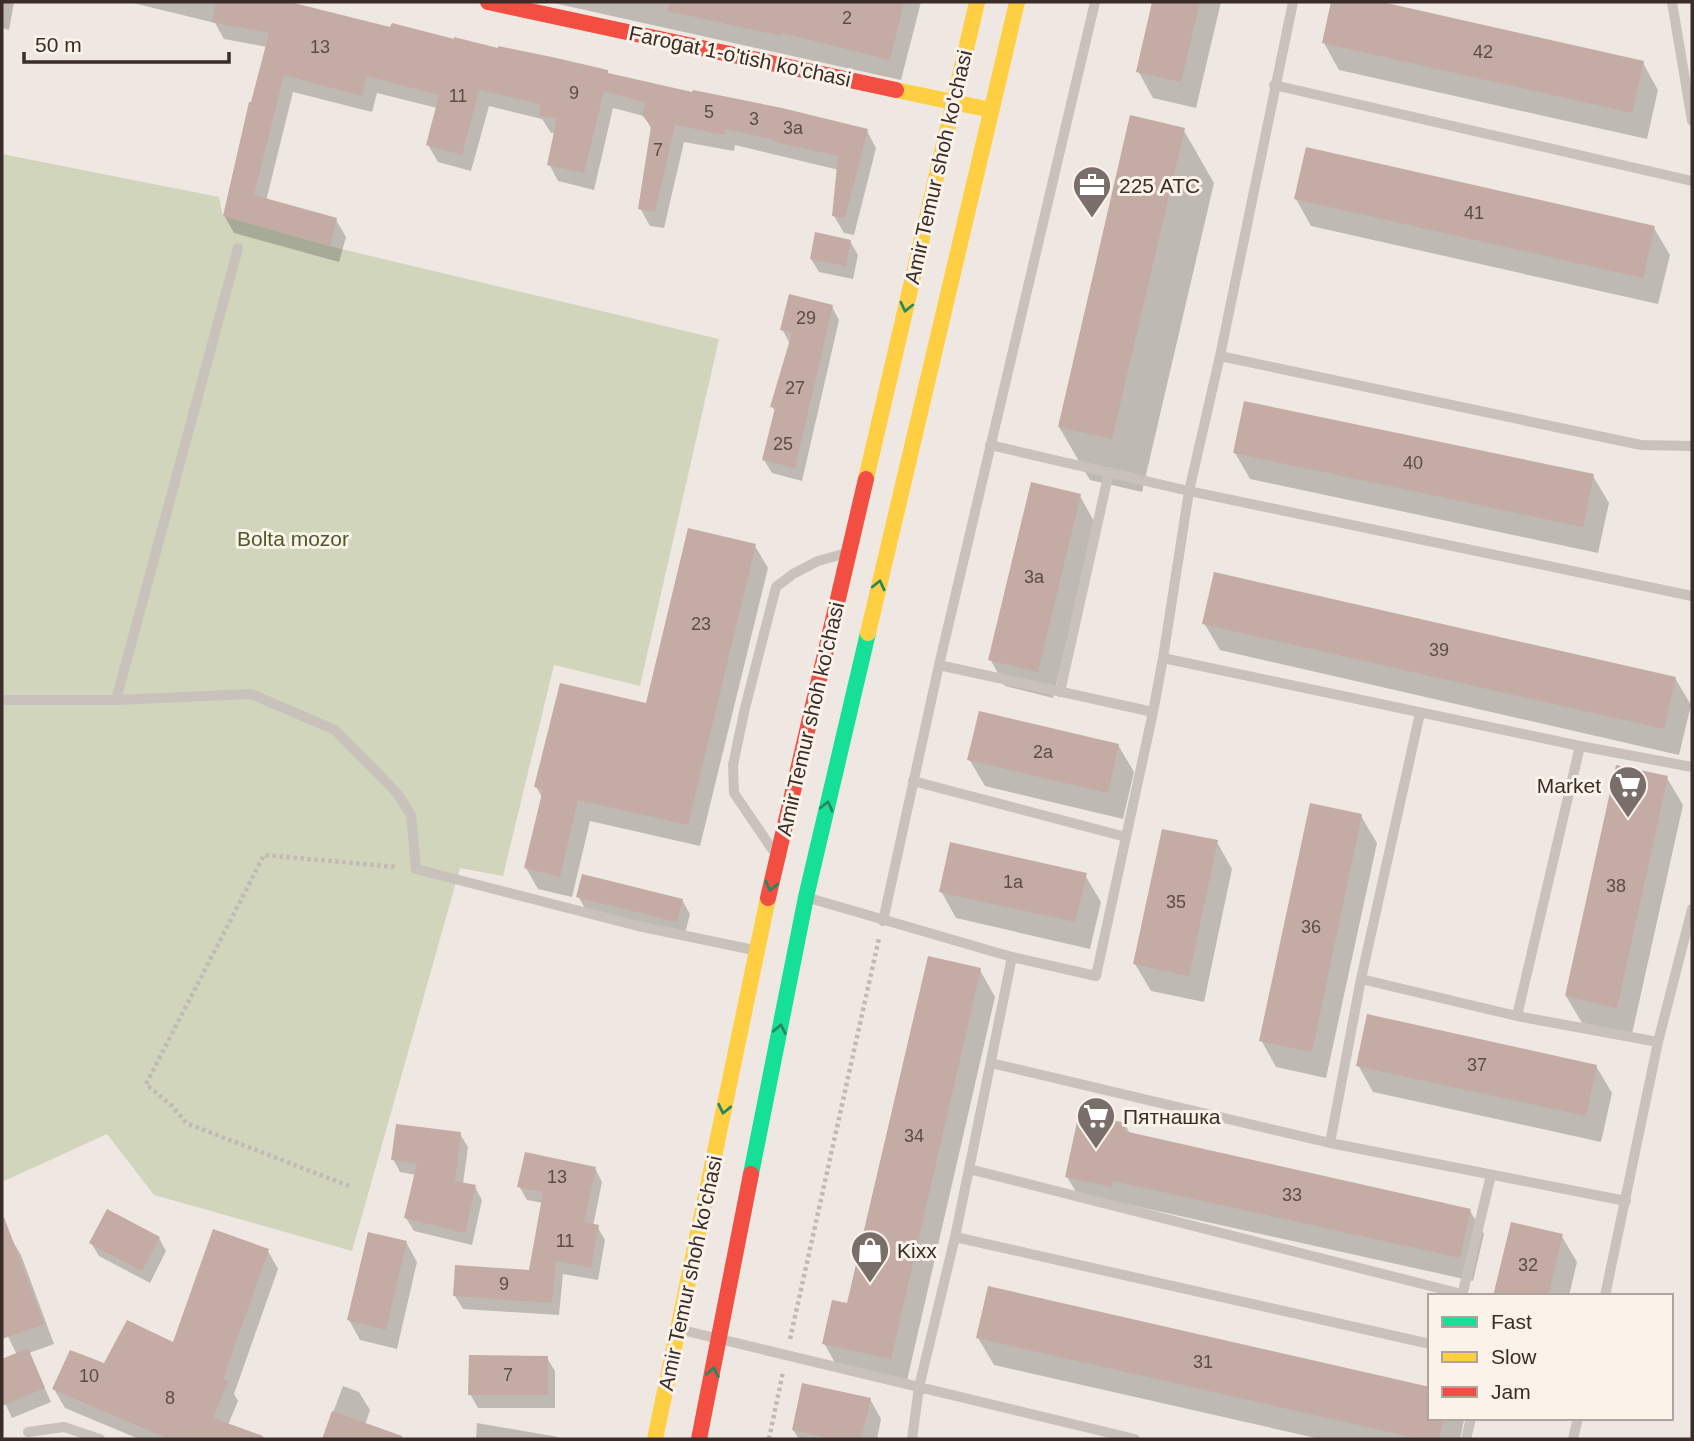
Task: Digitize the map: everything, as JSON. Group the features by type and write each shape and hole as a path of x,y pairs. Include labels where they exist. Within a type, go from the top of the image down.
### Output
{"main road":[{"name":"Farogat 1-o'tish ko'chasi","path":"488,2 991,110"},
{"name":"Amir Temur shoh ko'chasi","path":"655,1439 756,951 977,2"},
{"name":"Amir Temur shoh ko'chasi","path":"699,1439 806,897 1017,2"}],"lane":[{"path":"883,921 939,665 1095,2"},
{"path":"806,897 1012,957 1096,976 1153,712 1189,491 1220,356 1293,2"},
{"path":"1672,2 1692,121"},
{"path":"1274,85 1692,181"},
{"path":"116,700 238,248"},
{"path":"1220,356 1642,445 1692,446"},
{"path":"990,445 1189,491 1692,596"},
{"path":"1060,692 1110,472"},
{"path":"778,858 734,793 733,765 745,708 776,587 793,574 818,561 849,553"},
{"path":"1163,658 1692,767"},
{"path":"939,665 1153,712"},
{"path":"2,700 116,700 251,694 335,730 397,793 411,815 416,869 638,926 756,951"},
{"path":"1330,1143 1362,979 1420,713"},
{"path":"1517,1016 1580,746"},
{"path":"914,781 1126,837"},
{"path":"1605,1294 1658,1042 1687,955 1692,909"},
{"path":"912,1439 919,1387 970,1169 1012,957"},
{"path":"1362,979 1517,1016 1658,1042"},
{"path":"991,1063 1330,1143 1626,1201"},
{"path":"970,1169 1458,1294"},
{"path":"1462,1294 1490,1175"},
{"path":"955,1237 1428,1344"},
{"path":"678,1329 1135,1439"},
{"path":"1466,1439 1471,1420"},
{"path":"1573,1439 1578,1420"},
{"path":"28,1432 64,1427 100,1439"}],"path":[{"path":"349,1186 186,1123 171,1105 146,1084 264,855 416,869"},
{"path":"769,1439 883,921"}],"green space":[{"name":"Bolta mozor","path":"2,154 219,197 223,216 329,246 719,339 640,686 554,665 503,876 460,868 352,1251 154,1195 107,1134 2,1182"}],"building":[{"path":"216,2 290,2 390,27 392,23 454,39 552,57 608,70 608,73 782,108 868,129 845,218 832,216 838,156 726,129 725,135 675,125 655,212 638,209 651,126 642,115 646,103 604,91 584,173 547,165 557,118 539,116 541,104 479,90 462,155 426,145 439,95 367,76 362,96 284,75 254,195 337,218 330,246 223,216 249,102 269,33 212,22"},
{"path":"669,2 904,2 890,60 782,33 781,36 668,11"},
{"path":"1152,2 1200,2 1181,82 1136,72"},
{"path":"1331,2 1382,2 1644,61 1632,113 1322,43"},
{"path":"1130,115 1185,128 1112,439 1058,427"},
{"path":"1306,147 1655,226 1643,278 1294,199"},
{"path":"815,232 851,240 846,266 810,259"},
{"path":"789,294 833,305 795,468 762,460 775,408 770,407 792,333 780,330"},
{"path":"1244,401 1594,474 1583,527 1233,453"},
{"path":"1031,482 1081,494 1038,672 988,660"},
{"path":"688,528 756,544 688,825 578,800 560,877 524,868 543,789 534,787 560,683 646,703"},
{"path":"1214,572 1676,677 1664,729 1202,624"},
{"path":"979,711 1119,744 1108,793 967,760"},
{"path":"1616,765 1668,776 1617,1008 1565,996"},
{"path":"1310,803 1362,814 1312,1052 1259,1041"},
{"path":"1162,829 1218,840 1189,976 1133,964"},
{"path":"950,842 1087,873 1075,922 939,892"},
{"path":"582,874 683,899 677,922 576,897"},
{"path":"928,956 981,968 891,1359 822,1344 832,1300 847,1303"},
{"path":"1367,1014 1597,1065 1586,1116 1356,1066"},
{"path":"1079,1113 1126,1123 1124,1131 1471,1209 1460,1258 1113,1181 1112,1187 1065,1177"},
{"path":"396,1124 461,1132 455,1181 476,1185 465,1233 404,1218 417,1163 391,1160"},
{"path":"525,1152 596,1167 584,1222 599,1225 591,1268 556,1261 552,1303 453,1296 455,1265 529,1270 543,1192 517,1187"},
{"path":"107,1209 160,1237 142,1271 89,1243"},
{"path":"2,1217 44,1324 2,1339"},
{"path":"1511,1222 1563,1234 1548,1294 1493,1294"},
{"path":"213,1229 269,1249 223,1379 228,1381 213,1418 263,1436 262,1439 169,1439 52,1389 70,1350 104,1363 127,1320 173,1342"},
{"path":"368,1232 407,1241 386,1330 347,1320"},
{"path":"988,1286 1428,1387 1428,1420 1444,1420 1439,1439 1420,1439 976,1338"},
{"path":"28,1348 45,1388 2,1406 2,1359"},
{"path":"469,1355 548,1356 548,1395 468,1395"},
{"path":"802,1383 871,1398 861,1439 833,1439 792,1430"},
{"path":"332,1411 402,1436 402,1439 322,1439"}],"traffic: fast":[{"path":"751,1174 806,897 868,633"}],"traffic: slow":[{"path":"866,479 977,2"},
{"path":"868,633 1017,2"},
{"path":"896,90 991,110"},
{"path":"655,1439 768,898"}],"traffic: jam":[{"path":"488,2 896,90"},
{"path":"768,898 866,479"},
{"path":"699,1439 751,1174"}],"place":[{"name":"225 АТС","path":"1092,219"},
{"name":"Market","path":"1628,819"},
{"name":"Пятнашка","path":"1096,1150"},
{"name":"Kixx","path":"870,1284"}]}
